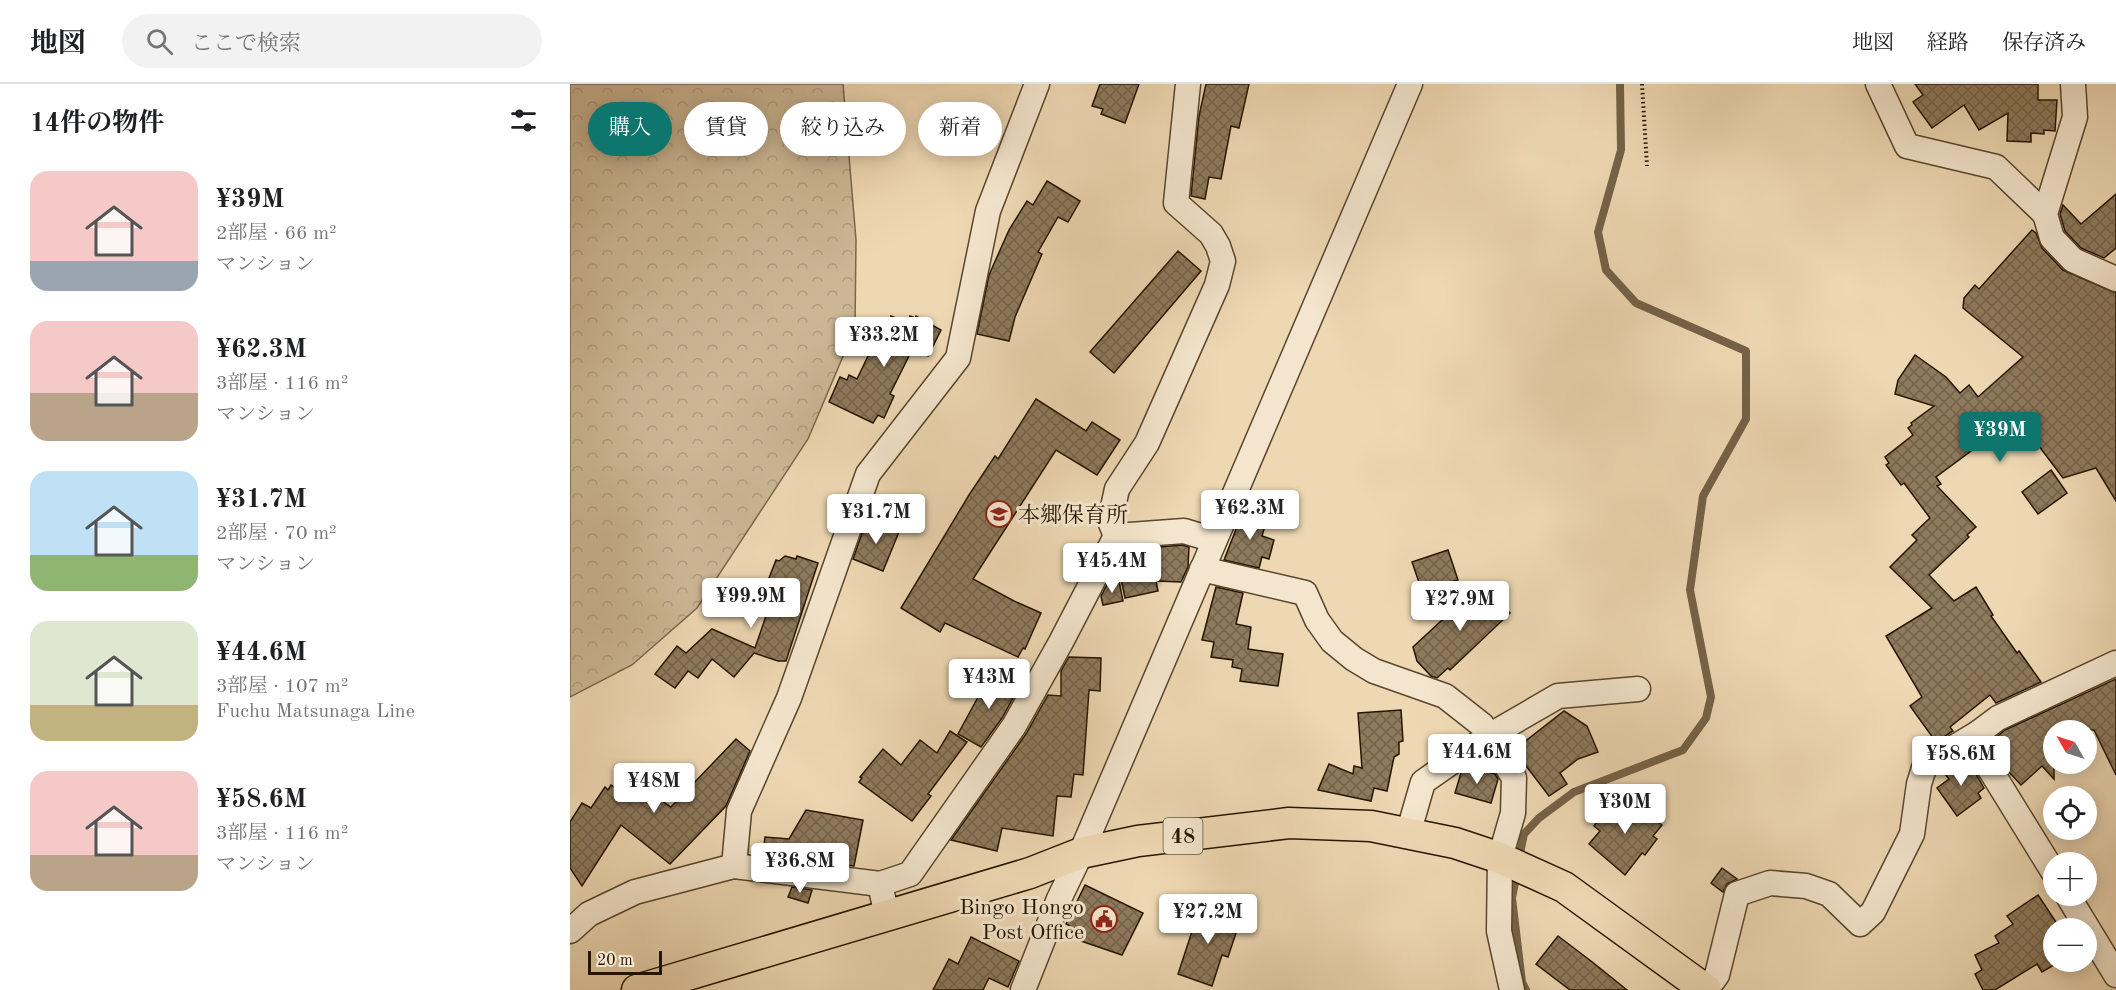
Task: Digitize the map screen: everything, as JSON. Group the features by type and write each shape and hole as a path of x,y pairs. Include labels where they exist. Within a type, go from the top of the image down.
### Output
{"main road":[{"name":"48","path":"637,990 1030,873 1081,853 1138,841 1289,823 1371,826 1455,843 1500,858 1564,887 1706,990"}],"street":[{"path":"734,866 739,811 789,698 868,474 958,358 988,211 1037,84"},
{"path":"570,931 589,914 634,892 734,866 880,884 910,874 1014,726 1061,642 1116,536 1110,521 1117,489 1147,443 1217,285 1223,261 1211,234 1176,203 1188,84"},
{"path":"1023,990 1059,899 1081,853 1410,84"},
{"path":"1878,84 1907,146 1996,167 2045,214 2052,238 2073,261 2116,279"},
{"path":"2045,214 2075,117 2073,84"},
{"path":"1116,536 1184,531 1214,540"},
{"path":"1202,569 1305,593 1317,620 1332,641 1354,659 1374,671 1445,696 1482,725 1514,778 1513,813 1500,858 1499,931 1512,990"},
{"path":"1706,990 1717,975 1737,894 1770,883 1806,886 1829,894 1860,924 1874,912 1912,834 1919,784 1925,765 1998,718 2116,663"},
{"path":"1408,834 1423,782 1489,736 1558,696 1638,689"},
{"path":"1978,733 1983,758 2043,855"},
{"path":"880,884 887,916"},
{"path":"2073,906 2116,975"}],"path":[{"path":"1642,84 1647,166"}],"green space":[{"path":"570,84 843,84 844,102 780,102 780,156 849,156 856,240 855,328 808,439 697,608 632,665 570,697"}],"building":[{"path":"1100,84 1139,84 1125,123 1101,114 1103,109 1092,106"},
{"path":"1206,84 1249,84 1239,128 1231,126 1221,179 1209,177 1205,199 1191,196 1199,116"},
{"path":"1915,84 2038,84 2038,100 2057,100 2055,131 2044,130 2044,134 2031,133 2031,142 2007,141 2008,113 1979,130 1964,105 1932,128 1913,102 1923,95"},
{"path":"1047,181 1080,201 1068,222 1058,217 1038,252 1042,254 1015,317 1009,341 977,334 989,275 1009,230 1027,201 1033,205"},
{"path":"2116,194 2116,248 2104,258 2081,248 2065,231 2060,214 2063,205 2081,224"},
{"path":"2032,230 2036,233 2042,248 2063,270 2116,293 2116,501 2096,468 2063,478 2020,421 2015,425 2007,416 1976,440 1969,448 1971,451 1936,477 1941,484 1937,486 1976,527 1967,535 1969,537 1929,575 1954,601 1976,587 1993,615 1991,616 2041,682 1996,703 1990,695 1950,727 1953,731 1936,742 1910,706 1922,697 1886,636 1932,608 1890,567 1917,540 1912,535 1930,518 1904,483 1901,485 1886,465 1889,463 1885,457 1913,435 1908,428 1912,425 1911,423 1934,406 1895,394 1898,380 1915,355 1946,377 1960,393 1969,385 1978,397 2023,357 1963,308 1964,298 1975,285 1979,289"},
{"path":"1178,251 1201,271 1114,373 1090,352"},
{"path":"891,316 907,323 910,316 915,318 916,316 941,330 928,356 913,348 890,394 894,396 884,418 878,415 873,423 829,402 840,377 847,380 849,375 857,379 881,329 885,331"},
{"path":"1036,399 1086,431 1092,422 1120,440 1097,475 1056,450 973,579 1041,613 1025,649 1023,648 1018,657 945,623 940,632 901,608 969,495 995,456 998,459"},
{"path":"2051,470 2067,493 2038,514 2022,492"},
{"path":"1244,509 1268,516 1262,536 1274,540 1269,559 1262,557 1259,568 1224,560"},
{"path":"867,519 899,532 883,571 853,559"},
{"path":"1182,545 1189,547 1188,567 1181,582 1156,581 1158,591 1125,598 1118,564 1125,550"},
{"path":"1448,550 1458,580 1422,591 1412,562"},
{"path":"785,556 796,559 797,556 818,563 786,661 778,661 754,653 734,677 712,659 698,678 688,671 675,688 655,674 677,646 686,653 712,629 755,648 778,581 769,578 776,560 779,561"},
{"path":"1119,581 1123,601 1103,605 1101,596 1108,583"},
{"path":"1481,584 1510,613 1450,670 1448,668 1437,678 1431,676 1417,661 1413,647"},
{"path":"1216,587 1243,593 1236,624 1251,627 1248,649 1283,654 1278,686 1240,681 1242,669 1232,667 1233,660 1211,657 1214,642 1202,640"},
{"path":"1069,657 1101,658 1100,691 1089,690 1083,775 1074,774 1071,797 1057,796 1053,836 1002,828 997,851 951,840 1026,734 1048,695 1061,696 1061,671"},
{"path":"996,672 1019,687 1002,718 981,747 958,734 983,688 985,689"},
{"path":"2116,679 2116,775 2097,736 2097,720 2043,720 2043,767 2021,785 1996,753 1994,739 2005,730"},
{"path":"1401,710 1403,741 1399,742 1399,754 1394,757 1387,791 1374,788 1371,801 1318,790 1329,764 1353,774 1354,766 1362,768 1358,713"},
{"path":"1564,711 1587,726 1598,752 1578,759 1560,773 1567,784 1549,796 1514,750"},
{"path":"950,731 967,742 928,794 931,796 912,821 859,782 862,778 860,777 883,749 901,765 920,740 937,753"},
{"path":"736,739 750,751 726,806 670,864 621,825 582,886 570,868 570,822 582,803 591,808 605,787 608,790 611,785 619,790 628,778 671,807"},
{"path":"1968,756 1984,788 1978,793 1981,798 1957,816 1937,788 1949,779 1945,774 1955,766 1954,764"},
{"path":"1469,767 1495,774 1498,779 1491,803 1455,793 1461,773"},
{"path":"1626,797 1662,825 1653,836 1657,839 1645,855 1642,853 1625,875 1589,844 1600,831 1594,826 1612,803 1618,807"},
{"path":"806,810 863,820 854,866 763,855 765,837 789,839"},
{"path":"1722,868 1737,879 1727,884 1723,892 1711,883"},
{"path":"1085,885 1143,913 1122,955 1081,941 1085,934 1066,924"},
{"path":"792,887 812,890 808,903 788,897"},
{"path":"2038,895 2043,906 2053,918 2043,918 2043,971 2037,964 1995,990 1983,990 1975,974 1982,970 1975,955 1999,943 1995,936 2013,924 2007,916"},
{"path":"1201,904 1239,924 1228,957 1222,955 1212,986 1178,974"},
{"path":"1558,936 1627,990 1570,990 1536,964"},
{"path":"971,937 1019,961 1008,987 989,978 983,990 933,990 949,959 958,964"}],"waterway":[{"path":"1519,858 1524,834 1539,818 1574,792 1683,750 1706,718 1711,697 1690,590 1703,496 1746,419 1746,351 1636,303 1606,270 1598,232 1621,150 1620,84"},
{"path":"1517,873 1512,898 1522,982 1526,990"}],"place":[{"name":"本郷保育所","path":"999,514"},
{"name":"Bingo Hongo Post Office","path":"1104,919"}]}
